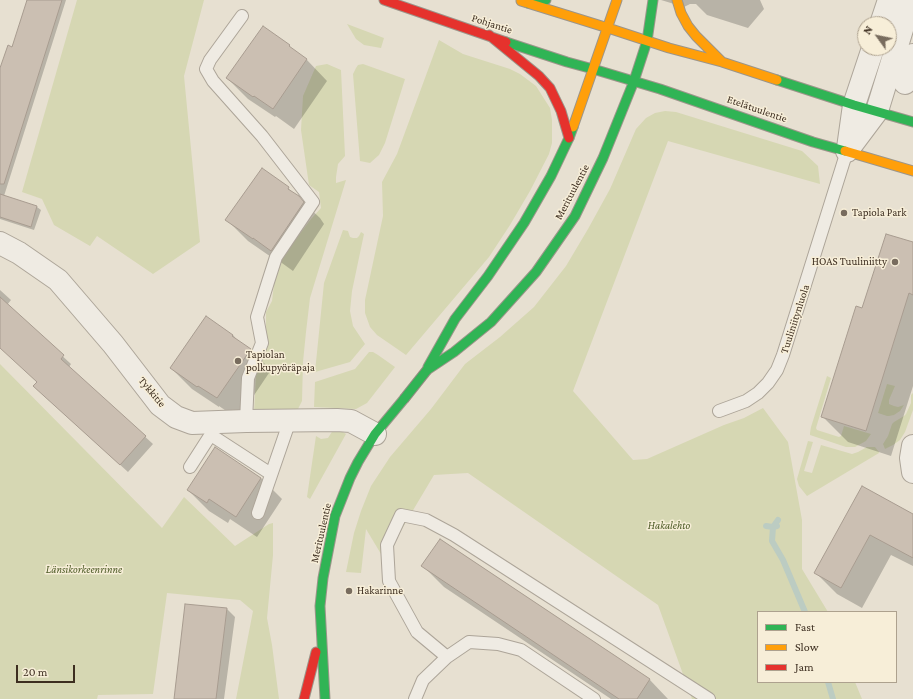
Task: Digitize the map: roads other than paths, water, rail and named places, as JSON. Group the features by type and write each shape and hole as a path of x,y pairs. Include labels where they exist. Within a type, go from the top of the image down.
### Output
{"main road":[{"name":"Pohjantie","path":"384,0 567,62 593,69"},
{"path":"518,0 913,122"},
{"path":"528,3 546,0"},
{"name":"Merituulentie","path":"325,699 320,606 323,578 335,516 350,478 375,434 427,370 455,319 488,276 524,223 551,176 569,138 617,0"},
{"name":"Merituulentie","path":"427,370 454,352 491,322 536,272 575,216 603,158 634,81 647,41 653,0"},
{"path":"677,0 681,13 688,26 722,62"},
{"path":"489,35 539,76 550,88 561,111 569,138"},
{"name":"Etelätuulentie","path":"593,69 660,89 813,142 913,171"},
{"name":"Merituulentie","path":"304,699 321,632"}],"street":[{"path":"884,16 889,0"},
{"path":"847,151 877,111 910,0"},
{"path":"847,151 854,105 870,56"},
{"path":"905,83 912,59"},
{"name":"Tykkitie","path":"0,243 19,253 58,280 113,344 160,405 176,417 192,423 215,428 246,421 351,421 375,434"},
{"path":"913,446 911,458 913,472"}],"lane":[{"path":"242,16 210,60 206,69 213,81 262,136 313,202 276,257 257,317 262,343 248,378 246,421"},
{"name":"Tuuliniitynluola","path":"719,411 746,401 758,393 768,383 777,370 847,151"},
{"path":"258,513 290,420"},
{"path":"190,467 215,428 271,474"},
{"path":"447,657 417,632 389,581 387,545 401,515 426,520 454,534 709,699"},
{"path":"415,699 423,680 447,657 469,642 498,644 521,650 594,699"}],"waterway":[{"path":"778,520 773,527 772,541 783,560 805,611"},
{"path":"766,526 777,526"},
{"path":"828,683 833,699"}],"place":[{"name":"Tapiola Park","path":"844,213"},
{"name":"HOAS Tuuliniitty","path":"895,262"},
{"name":"Tapiolan polkupyöräpaja","path":"238,361"},
{"name":"Hakarinne","path":"349,591"}],"park label":[{"name":"Hakalehto","path":"669,526"},
{"name":"Länsikorkeenrinne","path":"84,570"}]}
